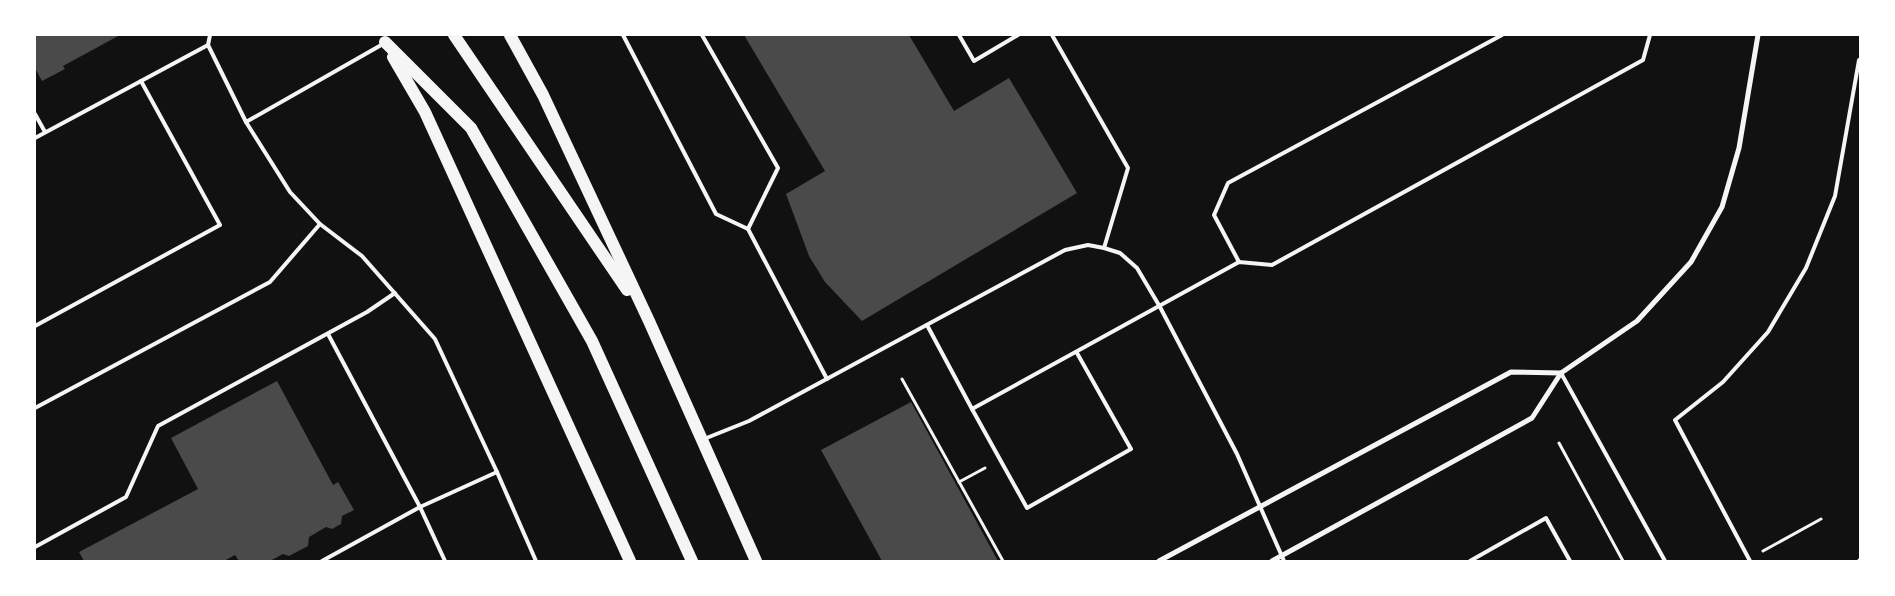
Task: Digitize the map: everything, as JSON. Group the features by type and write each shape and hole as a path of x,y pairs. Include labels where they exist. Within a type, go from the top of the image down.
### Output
{"main road":[{"path":"454,35 649,321"},
{"path":"510,35 543,95 649,321 756,561"},
{"path":"383,38 424,112 630,561"},
{"path":"383,38 471,128 592,341 692,561"}],"street":[{"path":"1272,561 1283,558 1532,418 1560,373 1637,321 1691,262 1722,207 1739,148 1758,35"},
{"path":"1159,561 1511,372 1560,373"}],"lane":[{"path":"210,35 208,45 246,122 290,192 320,224 362,256 435,339 536,561"},
{"path":"623,35 716,214 748,230 827,379"},
{"path":"702,35 778,168 748,230"},
{"path":"959,35 974,61 1018,35"},
{"path":"1052,35 1128,168 1104,248"},
{"path":"1239,262 1214,214 1228,182 1502,35"},
{"path":"972,409 1077,353 1239,262 1272,265 1643,60 1650,35"},
{"path":"246,122 383,38"},
{"path":"35,138 208,45"},
{"path":"1750,560 1675,420 1723,382 1768,332 1806,268 1835,196 1860,59"},
{"path":"35,326 220,225 141,81"},
{"path":"35,114 46,132"},
{"path":"35,408 270,282 320,224"},
{"path":"702,440 749,421 1065,250 1088,245 1104,248 1120,252 1137,268 1160,307 1237,454 1283,558"},
{"path":"35,547 126,497 158,426 328,334 367,312 395,293"},
{"path":"927,326 1027,508 1131,449 1077,353"},
{"path":"328,334 420,507 445,561"},
{"path":"1560,373 1665,561"},
{"path":"322,561 420,507 497,472"},
{"path":"1470,561 1546,518 1570,561"}],"path":[{"path":"902,380 1003,561"},
{"path":"1559,444 1623,561"},
{"path":"959,482 1000,459"},
{"path":"1750,560 1821,519"}],"building":[{"path":"35,35 120,35 63,66 65,69 42,81 35,68"},
{"path":"744,35 909,35 954,111 1009,78 1077,193 862,321 825,282 809,256 786,194 825,171"},
{"path":"277,381 333,485 338,482 354,510 342,516 341,524 332,529 326,527 309,537 308,546 289,556 283,554 270,561 239,561 235,555 224,561 84,561 79,552 198,489 171,438"},
{"path":"911,402 998,561 882,561 821,450"}]}
